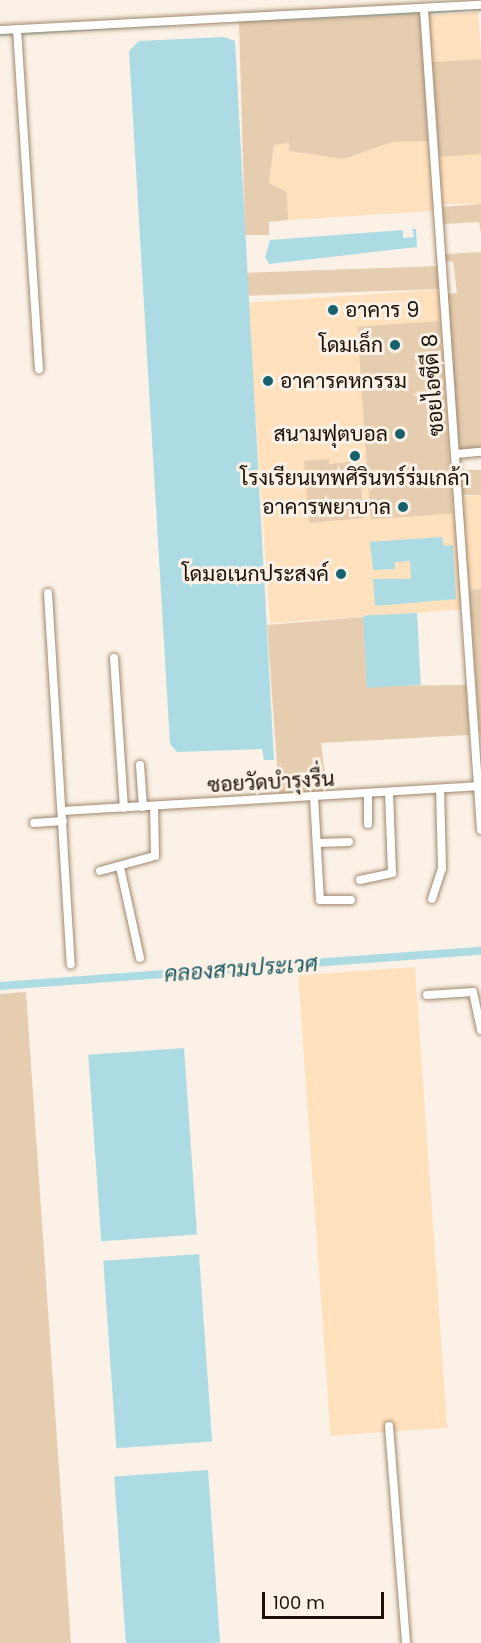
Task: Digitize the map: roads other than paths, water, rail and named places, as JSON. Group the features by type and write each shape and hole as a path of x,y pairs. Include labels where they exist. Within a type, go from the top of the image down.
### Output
{"street":[{"path":"0,30 424,12 481,5"},
{"name":"ซอยไอซีดี 8","path":"424,12 480,786 481,830"},
{"path":"17,28 39,369"},
{"path":"456,454 481,452"},
{"path":"48,593 71,964"},
{"path":"114,658 124,808"},
{"path":"140,765 143,807"},
{"name":"ซอยวัดบำรุงรื่น","path":"62,811 480,786"},
{"path":"432,898 442,869 440,789"},
{"path":"360,880 392,873 389,793"},
{"path":"368,794 369,824"},
{"path":"314,797 320,900 351,900"},
{"path":"100,871 155,856 154,806"},
{"path":"34,823 63,821"},
{"path":"316,843 349,842"},
{"path":"120,867 140,958"},
{"path":"427,995 473,992 481,1030"},
{"path":"389,1426 406,1643"}],"water":[{"path":"223,37 235,41 274,760 264,760 262,749 177,752 170,744 129,51 139,41"},
{"path":"412,229 416,229 417,247 269,264 265,257 270,240 403,230 403,238 414,237"},
{"path":"442,537 444,546 453,545 456,599 375,606 373,579 411,579 410,561 395,562 395,569 373,570 370,542"},
{"path":"417,613 421,685 367,688 363,616"},
{"path":"184,1048 197,1235 101,1241 88,1055"},
{"path":"199,1254 212,1442 116,1448 103,1261"},
{"path":"208,1470 220,1643 126,1643 114,1477"}],"waterway":[{"path":"427,13 481,9"},
{"path":"250,21 421,13"},
{"path":"19,34 170,25"},
{"path":"0,35 14,34"},
{"name":"คลองสามประเวศ","path":"0,986 481,951"}],"place":[{"name":"อาคาร 9","path":"333,310"},
{"name":"โดมเล็ก","path":"395,345"},
{"name":"อาคารคหกรรม","path":"268,381"},
{"name":"สนามฟุตบอล","path":"400,434"},
{"name":"โรงเรียนเทพศิรินทร์ร่มเกล้า","path":"355,456"},
{"name":"อาคารพยาบาล","path":"403,507"},
{"name":"โดมอเนกประสงค์","path":"341,574"}]}
